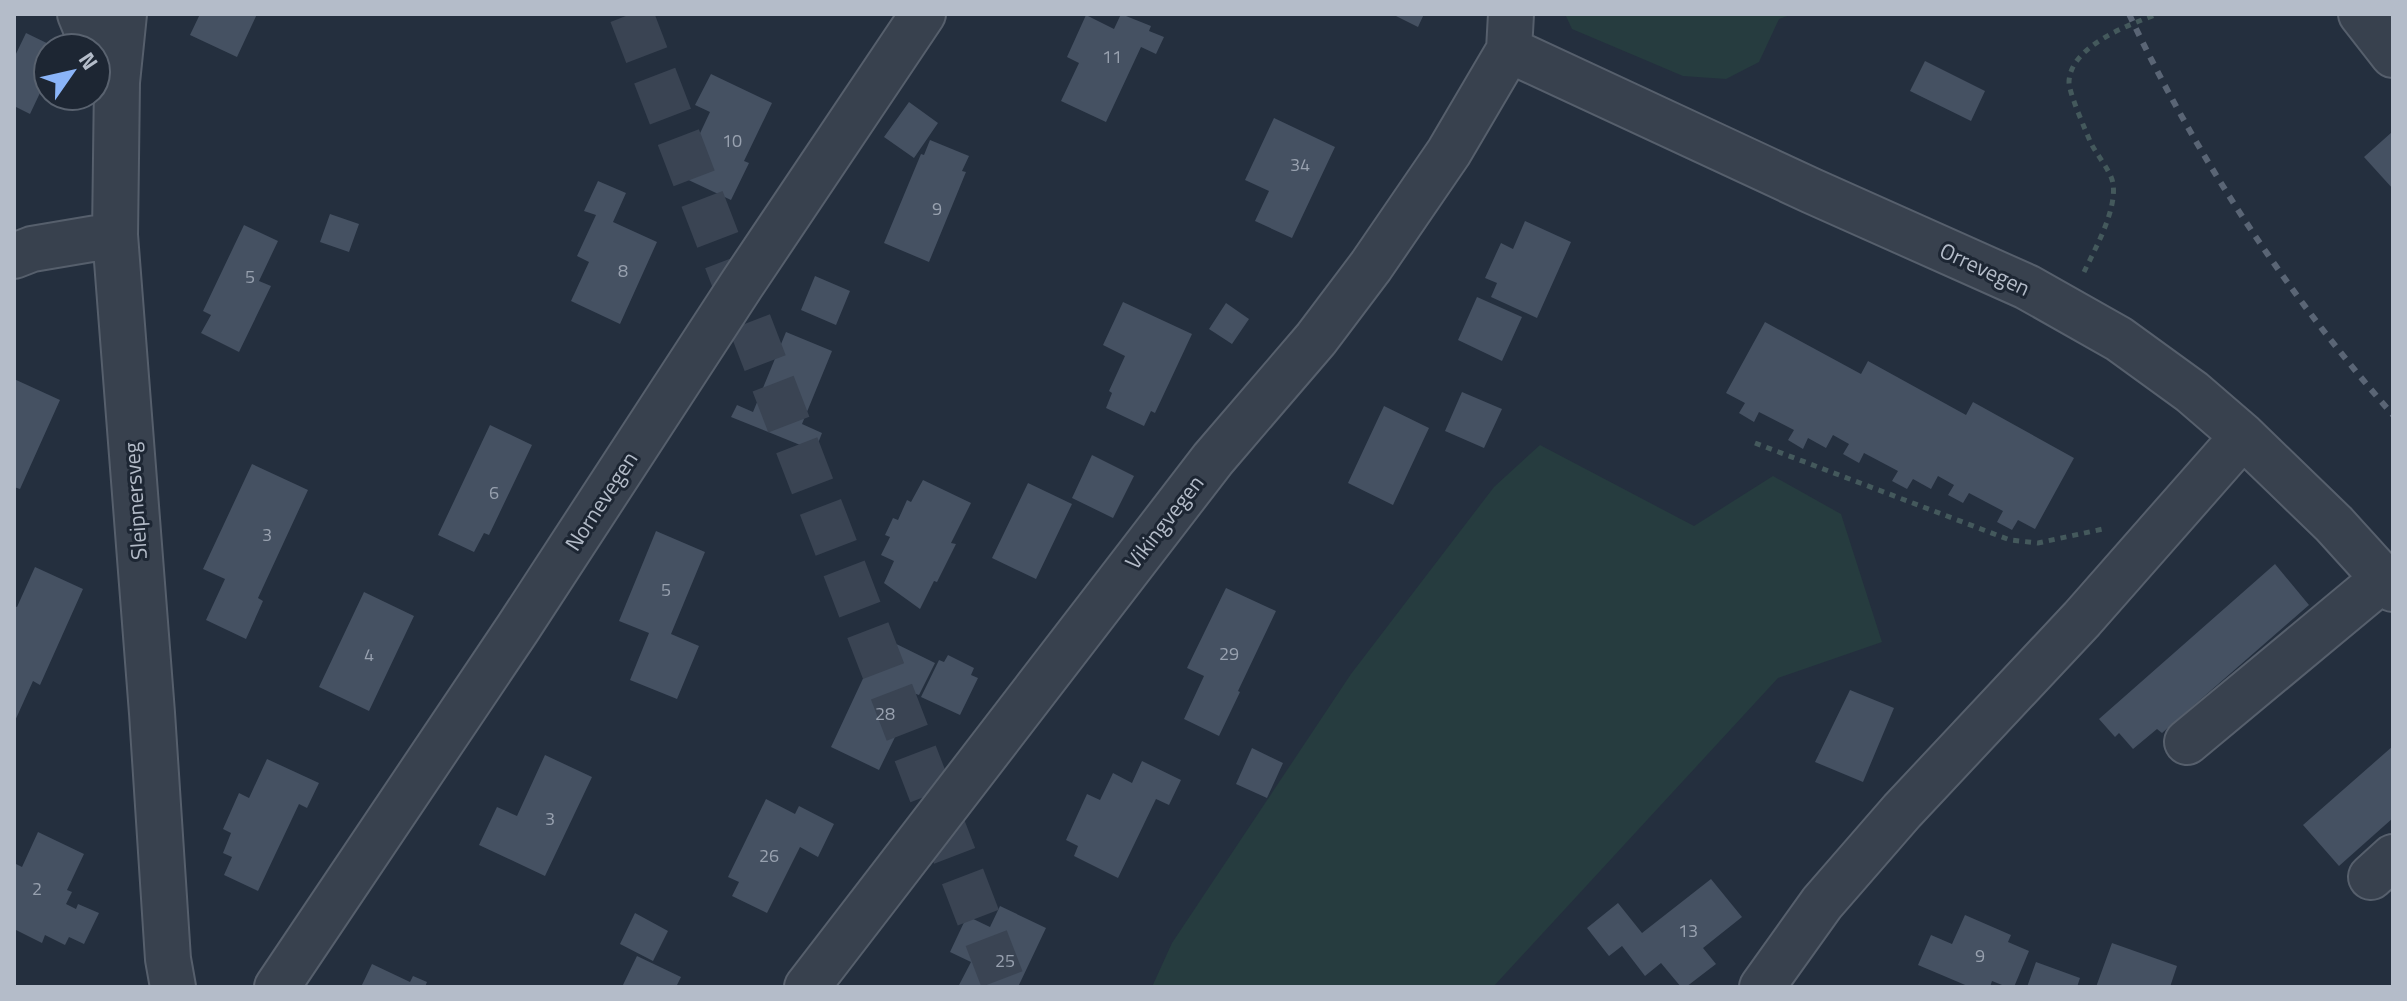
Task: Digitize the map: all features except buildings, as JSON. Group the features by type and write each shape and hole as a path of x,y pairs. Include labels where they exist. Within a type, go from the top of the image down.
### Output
{"street":[{"name":"Sleipnersveg","path":"112,40 124,14"},
{"name":"Nornevegen","path":"277,987 923,14"},
{"path":"2361,14 2393,55"},
{"name":"Orrevegen","path":"1510,32 1812,191 2027,287 2119,339 2192,392 2243,436 2334,524 2388,584"},
{"name":"Vikingvegen","path":"807,987 1213,459 1344,303 1449,152 1510,32"},
{"name":"Sleipnersveg","path":"106,112 168,959 173,987"},
{"path":"14,256 32,249 115,235"},
{"path":"1762,987 1822,903 1902,811 2082,619 2243,436"},
{"path":"2187,742 2388,584"}],"path":[{"path":"2065,308 2109,217 2113,183 2090,141 2069,85 2072,68 2091,47 2110,33 2158,14"},
{"path":"1755,443 2010,540 2038,543 2174,514"}],"green space":[{"path":"1565,14 1793,14 1779,19 1759,62 1726,79 1683,76 1572,29"},
{"path":"1540,445 1694,526 1773,476 1841,514 1882,642 1778,678 1493,987 1152,987 1172,943 1351,674 1494,487"}],"tunnel":[{"path":"631,14 1005,987"}],"railway":[{"path":"2129,14 2184,121 2247,224 2317,322 2393,415"}]}
